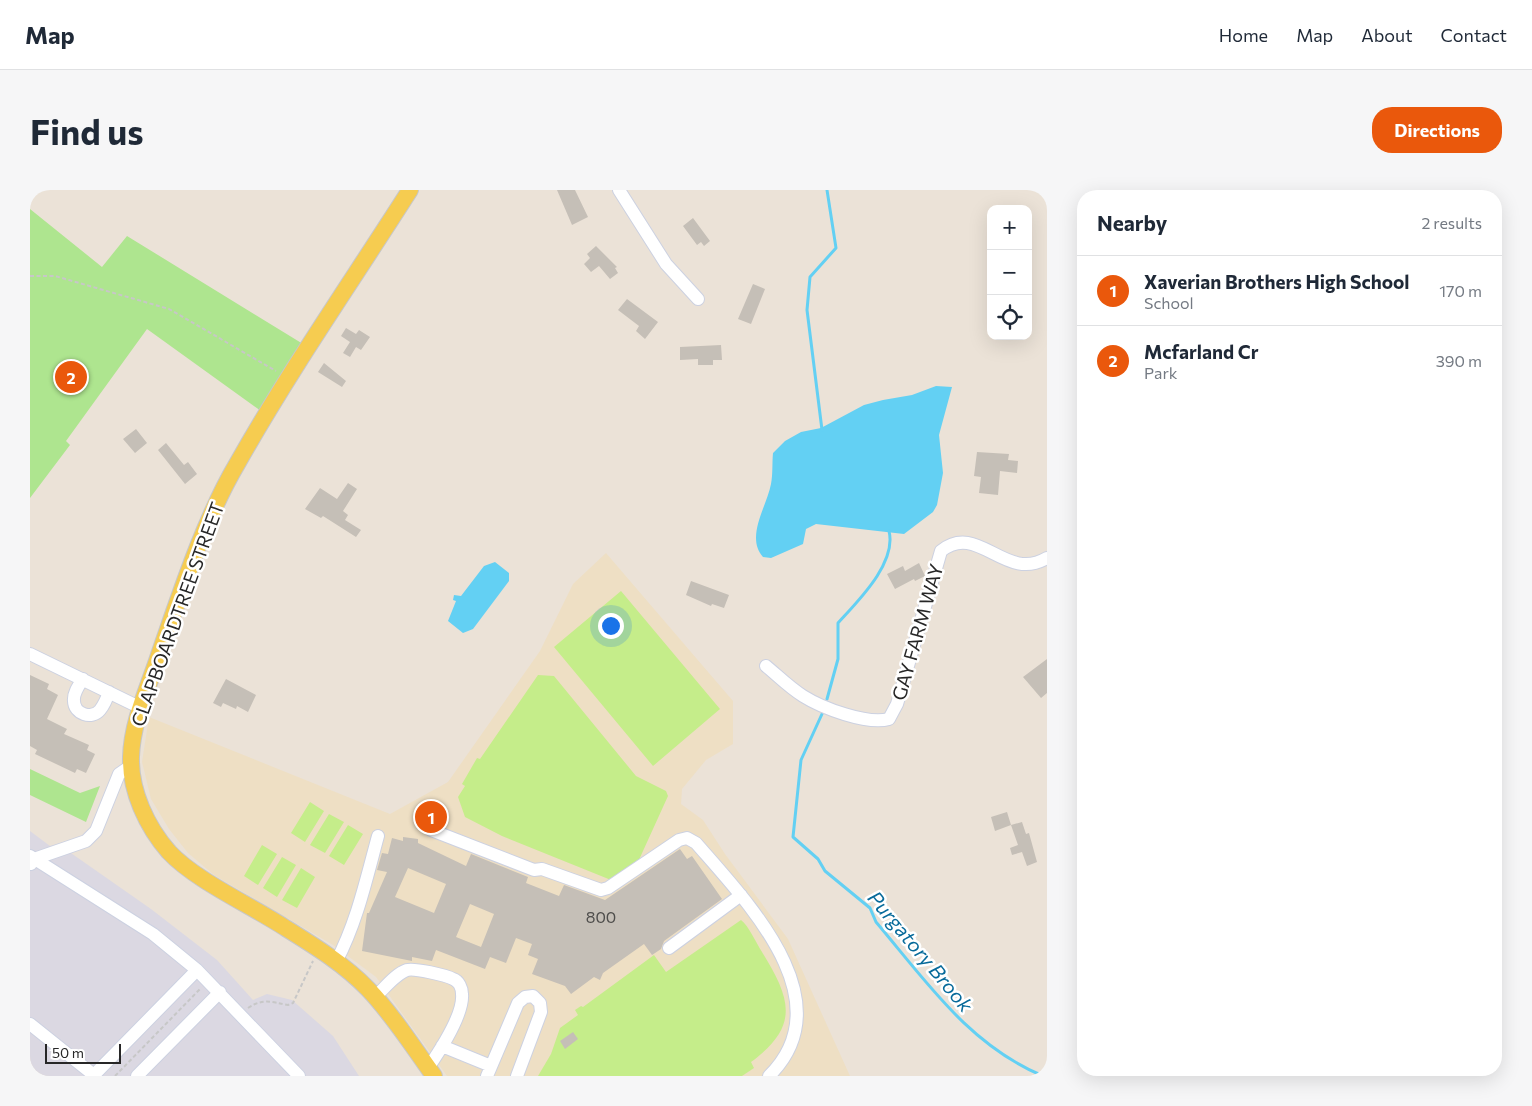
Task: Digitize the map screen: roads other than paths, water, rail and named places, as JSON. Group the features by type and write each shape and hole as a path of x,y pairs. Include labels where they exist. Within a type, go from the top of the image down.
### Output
{"main road":[{"name":"CLAPBOARDTREE STREET","path":"410,190 289,379 236,465 220,496 169,626 132,735 132,765 143,812 169,851 185,867 284,926 355,977 375,997 431,1072"}],"street":[{"path":"619,190 666,264 698,299"},
{"name":"GAY FARM WAY","path":"766,666 802,696 827,708 871,720 889,719 897,704 941,551 950,543 964,542 979,545 1015,564 1039,563 1047,558"},
{"path":"30,654 141,708"},
{"path":"83,679 74,698 76,708 82,714 92,715 100,711 110,692"},
{"path":"31,860 86,841 96,831 119,774 132,765"},
{"path":"431,830 534,870 542,869 601,890 608,888 679,840 687,838 696,843 741,895 780,953 795,988 798,1018 794,1042 783,1062 769,1076"},
{"path":"336,962 349,938 378,836"},
{"path":"31,860 153,934 208,980 299,1076"},
{"path":"669,948 741,895"},
{"path":"375,997 406,970 411,969 453,979 459,984 463,997 431,1072"},
{"path":"30,1024 94,1076 197,970"},
{"path":"137,1076 220,992"},
{"path":"442,1046 489,1071 518,1003 525,997 533,996 540,1003 541,1012 517,1076"}],"water":[{"path":"936,386 952,387 939,435 943,473 937,505 933,512 904,534 816,524 806,529 803,544 771,558 763,557 758,549 757,531 771,484 773,453 785,441 801,432 821,428 864,405 912,395"},
{"path":"495,562 509,573 509,581 473,629 463,633 448,621 456,601 453,600 454,595 461,596 484,566"}],"waterway":[{"name":"Purgatory Brook","path":"822,430 807,310 810,277 836,248 827,190"},
{"name":"Purgatory Brook","path":"827,699 838,659 838,623 865,593 882,568 890,543 889,531"},
{"name":"Purgatory Brook","path":"822,714 801,760 793,837 818,859 825,871 870,908 876,922 950,1010 993,1047 1017,1063 1043,1076"}],"place":[{"name":"Mcfarland Cr","path":"71,377"},
{"name":"Xaverian Brothers High School","path":"431,817"}]}
